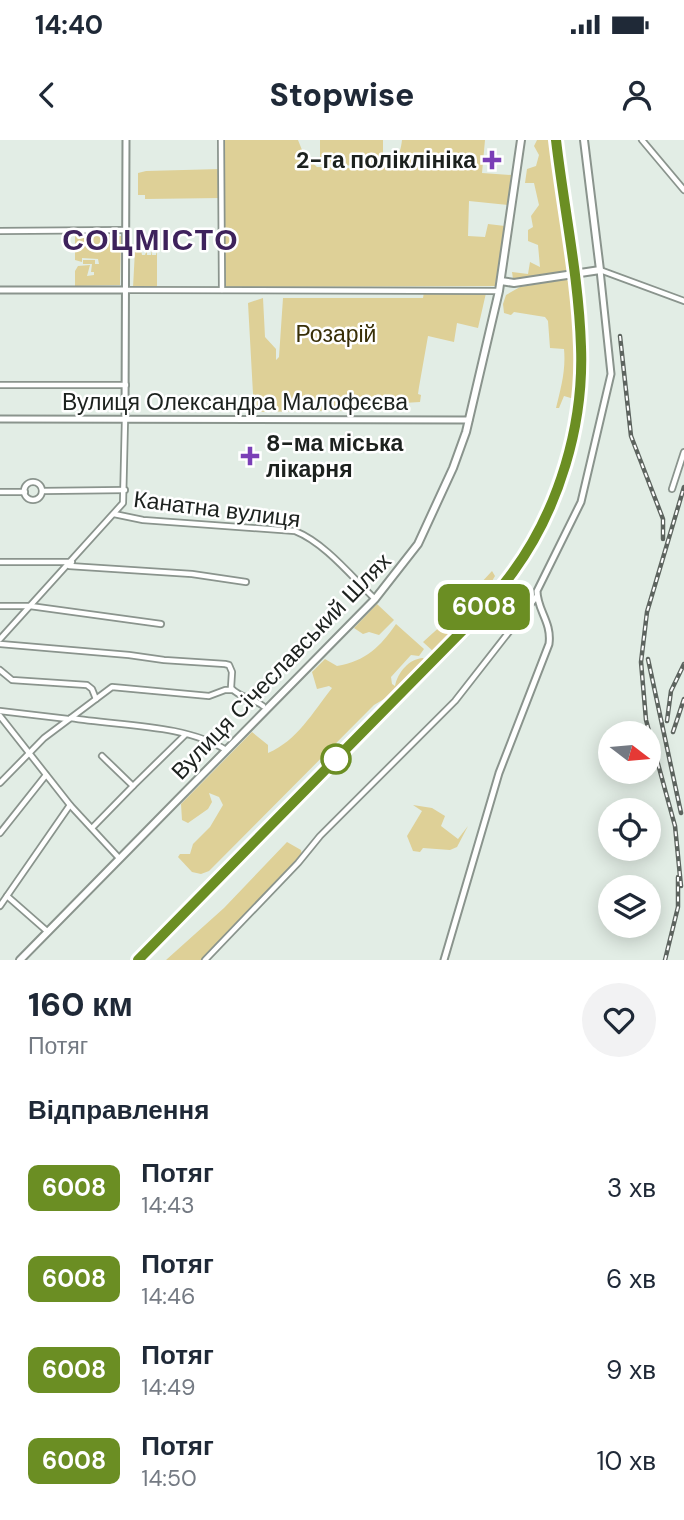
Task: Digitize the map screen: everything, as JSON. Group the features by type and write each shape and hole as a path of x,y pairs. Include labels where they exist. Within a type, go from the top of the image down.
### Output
{"main road":[{"name":"Вулиця Січеславський Шлях","path":"20,960 376,599 411,555 453,468 469,420 501,281 521,140"},
{"path":"501,281 514,283 600,270 584,140"}],"street":[{"path":"0,642 123,503 127,385 126,140"},
{"path":"221,140 222,290"},
{"path":"642,140 684,190"},
{"path":"0,231 126,230"},
{"path":"205,960 298,863 320,836 456,701 537,596 540,582 581,502 611,374 600,270 684,302"},
{"path":"0,290 499,291"},
{"path":"0,385 127,385"},
{"name":"Вулиця Олександра Малофєєва","path":"0,419 469,420"},
{"path":"672,489 684,452"},
{"path":"33,482 38,484 42,491 40,497 32,500 25,492 28,484 33,482"},
{"path":"42,491 125,490"},
{"path":"0,492 25,492"},
{"name":"Канатна вулиця","path":"114,514 144,520 295,531 308,537 376,599"},
{"path":"77,556 78,567"},
{"path":"0,562 70,564 78,567 192,574 246,582"},
{"path":"444,960 499,773 549,645 548,624 537,596"},
{"path":"0,606 30,606 161,624"},
{"path":"0,642 225,664 231,668 230,685 233,690"},
{"path":"0,670 12,680 87,685 96,699"},
{"path":"0,783 32,749 112,687 209,696 233,690 262,706"},
{"path":"0,714 131,724 213,742 226,750"},
{"path":"0,714 70,805 119,858"},
{"path":"92,828 185,735"},
{"path":"102,756 133,786"},
{"path":"0,833 46,775"},
{"path":"0,906 70,805"},
{"path":"7,896 48,932"}],"green space":[{"path":"225,140 298,140 304,155 317,167 380,169 396,159 402,140 485,140 482,173 511,175 508,205 469,201 468,236 485,237 488,224 505,226 495,286 224,287"},
{"path":"320,140 383,140 383,166 320,165"},
{"path":"537,140 549,140 554,151 557,192 570,272 517,281 513,279 512,272 528,274 530,262 540,267 538,245 528,241 528,230 533,227 531,216 539,205 534,183 525,183 527,169 536,166 539,155 534,146"},
{"path":"221,169 221,198 145,199 145,195 138,195 138,173"},
{"path":"75,235 121,236 120,285 75,286 75,271 78,266 90,265 87,276 94,275 94,272 91,272 92,264 83,264 83,260 95,260 95,264 99,264 98,259 82,258 82,262 75,260"},
{"path":"135,250 141,250 142,255 145,255 147,250 147,255 151,255 152,250 152,255 156,255 157,250 157,288 133,288"},
{"path":"567,279 576,324 575,388 574,399 564,396 559,408 556,408 564,372 564,349 550,348 548,321 545,317 504,313 503,304 506,295 520,287"},
{"name":"Розарій","path":"424,292 486,293 478,328 457,323 454,342 428,336 418,394 421,395 420,402 371,405 370,410 254,412 248,303 263,298 265,337 276,349 276,360 279,357 283,298 423,298"},
{"path":"492,571 495,576 476,608 435,653 423,642"},
{"path":"377,604 394,620 379,635 369,632 363,634 354,628"},
{"path":"396,624 424,649 419,656 411,655 391,677 392,684 395,686 401,671 413,661 423,658 427,662 399,690 374,705 209,871 201,874 192,872 178,857 180,854 190,854 193,844 210,827 223,805 219,797 209,793 212,802 208,809 188,823 182,820 181,804 252,732 268,745 268,753 288,741 332,688 329,686 317,689 312,672 325,659 337,666 364,657 384,640"},
{"path":"413,805 432,808 445,816 441,826 458,839 468,826 457,847 450,850 423,848 420,852 413,851 407,836 422,811"},
{"path":"287,842 301,850 302,855 203,960 166,960 224,908"}],"railway":[{"path":"138,960 477,615 513,572 543,521 556,494 573,436 581,376 577,295 556,140"},
{"path":"620,336 631,436 663,519 663,539"},
{"path":"681,886 675,826 646,720 641,662 647,612 684,487"},
{"path":"648,659 681,813"},
{"path":"667,721 671,691 684,664"},
{"path":"673,732 684,699"},
{"path":"665,960 678,907 678,877"}],"train":[{"name":"6008","path":"138,960 464,629 514,571 544,520 572,440 580,397 581,373 579,315 556,140"}],"place":[{"name":"2-га поліклініка","path":"492,160"},
{"name":"8-ма міська лікарня","path":"250,456"}],"district":[{"name":"СОЦМІСТО","path":"151,240"}]}
